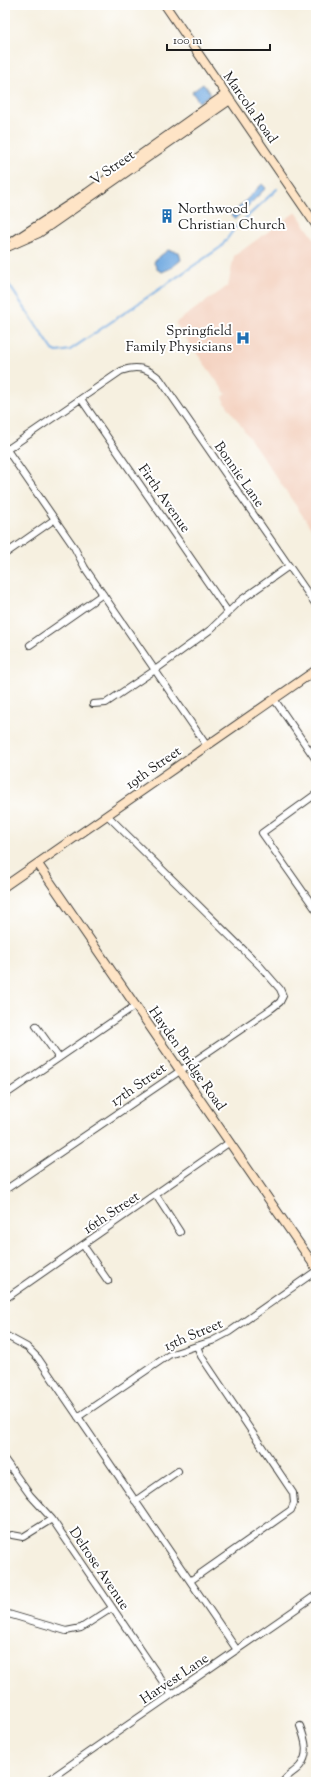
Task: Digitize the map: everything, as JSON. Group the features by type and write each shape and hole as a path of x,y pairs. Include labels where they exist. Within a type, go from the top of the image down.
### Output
{"street":[{"name":"Marcola Road","path":"165,5 316,224"},
{"name":"V Street","path":"5,248 39,233 228,97"},
{"name":"Bonnie Lane","path":"81,399 122,371 138,367 146,368 160,379 316,605"},
{"path":"81,399 6,449 207,746"},
{"name":"Firth Avenue","path":"81,399 228,612"},
{"path":"5,554 55,520"},
{"path":"93,704 100,705 106,702 155,670 210,630 241,600 289,566"},
{"path":"30,645 103,594"},
{"name":"19th Street","path":"5,886 316,670"},
{"path":"274,699 316,760"},
{"path":"316,794 262,833 316,910"},
{"name":"17th Street","path":"5,1190 271,1009 280,1002 283,996 280,989 260,966 107,815"},
{"name":"Hayden Bridge Road","path":"38,864 230,1142 316,1270"},
{"path":"5,1095 136,1005"},
{"path":"36,1026 59,1058"},
{"name":"16th Street","path":"5,1299 230,1142"},
{"path":"156,1195 180,1232"},
{"path":"84,1245 108,1281"},
{"name":"15th Street","path":"78,1417 169,1355 212,1341 229,1332 316,1270"},
{"path":"5,1335 27,1347 38,1358 237,1650"},
{"path":"190,1581 291,1510 294,1503 293,1493 201,1356 197,1346"},
{"name":"Delrose Avenue","path":"5,1460 30,1495 52,1519 171,1694"},
{"path":"135,1501 178,1471"},
{"path":"12,1536 23,1537 52,1519"},
{"name":"Harvest Lane","path":"46,1782 316,1595"},
{"path":"5,1613 66,1631 81,1628 112,1608"},
{"path":"283,1782 300,1766 305,1756 307,1746 300,1726"}],"shaded area":[{"path":"296,212 316,241 316,535 222,398 226,394 175,323 228,286 234,256"}],"water":[{"path":"203,84 211,94 199,102 192,92"},
{"path":"262,184 266,188 235,219 231,215"},
{"path":"168,250 179,252 181,260 171,268 162,272 158,270 154,263 155,260"}],"waterway":[{"path":"5,279 53,350 57,352 70,350 221,247 235,228 277,189"}],"place":[{"name":"Northwood Christian Church","path":"167,216"},
{"name":"Springfield Family Physicians","path":"243,338"}]}
